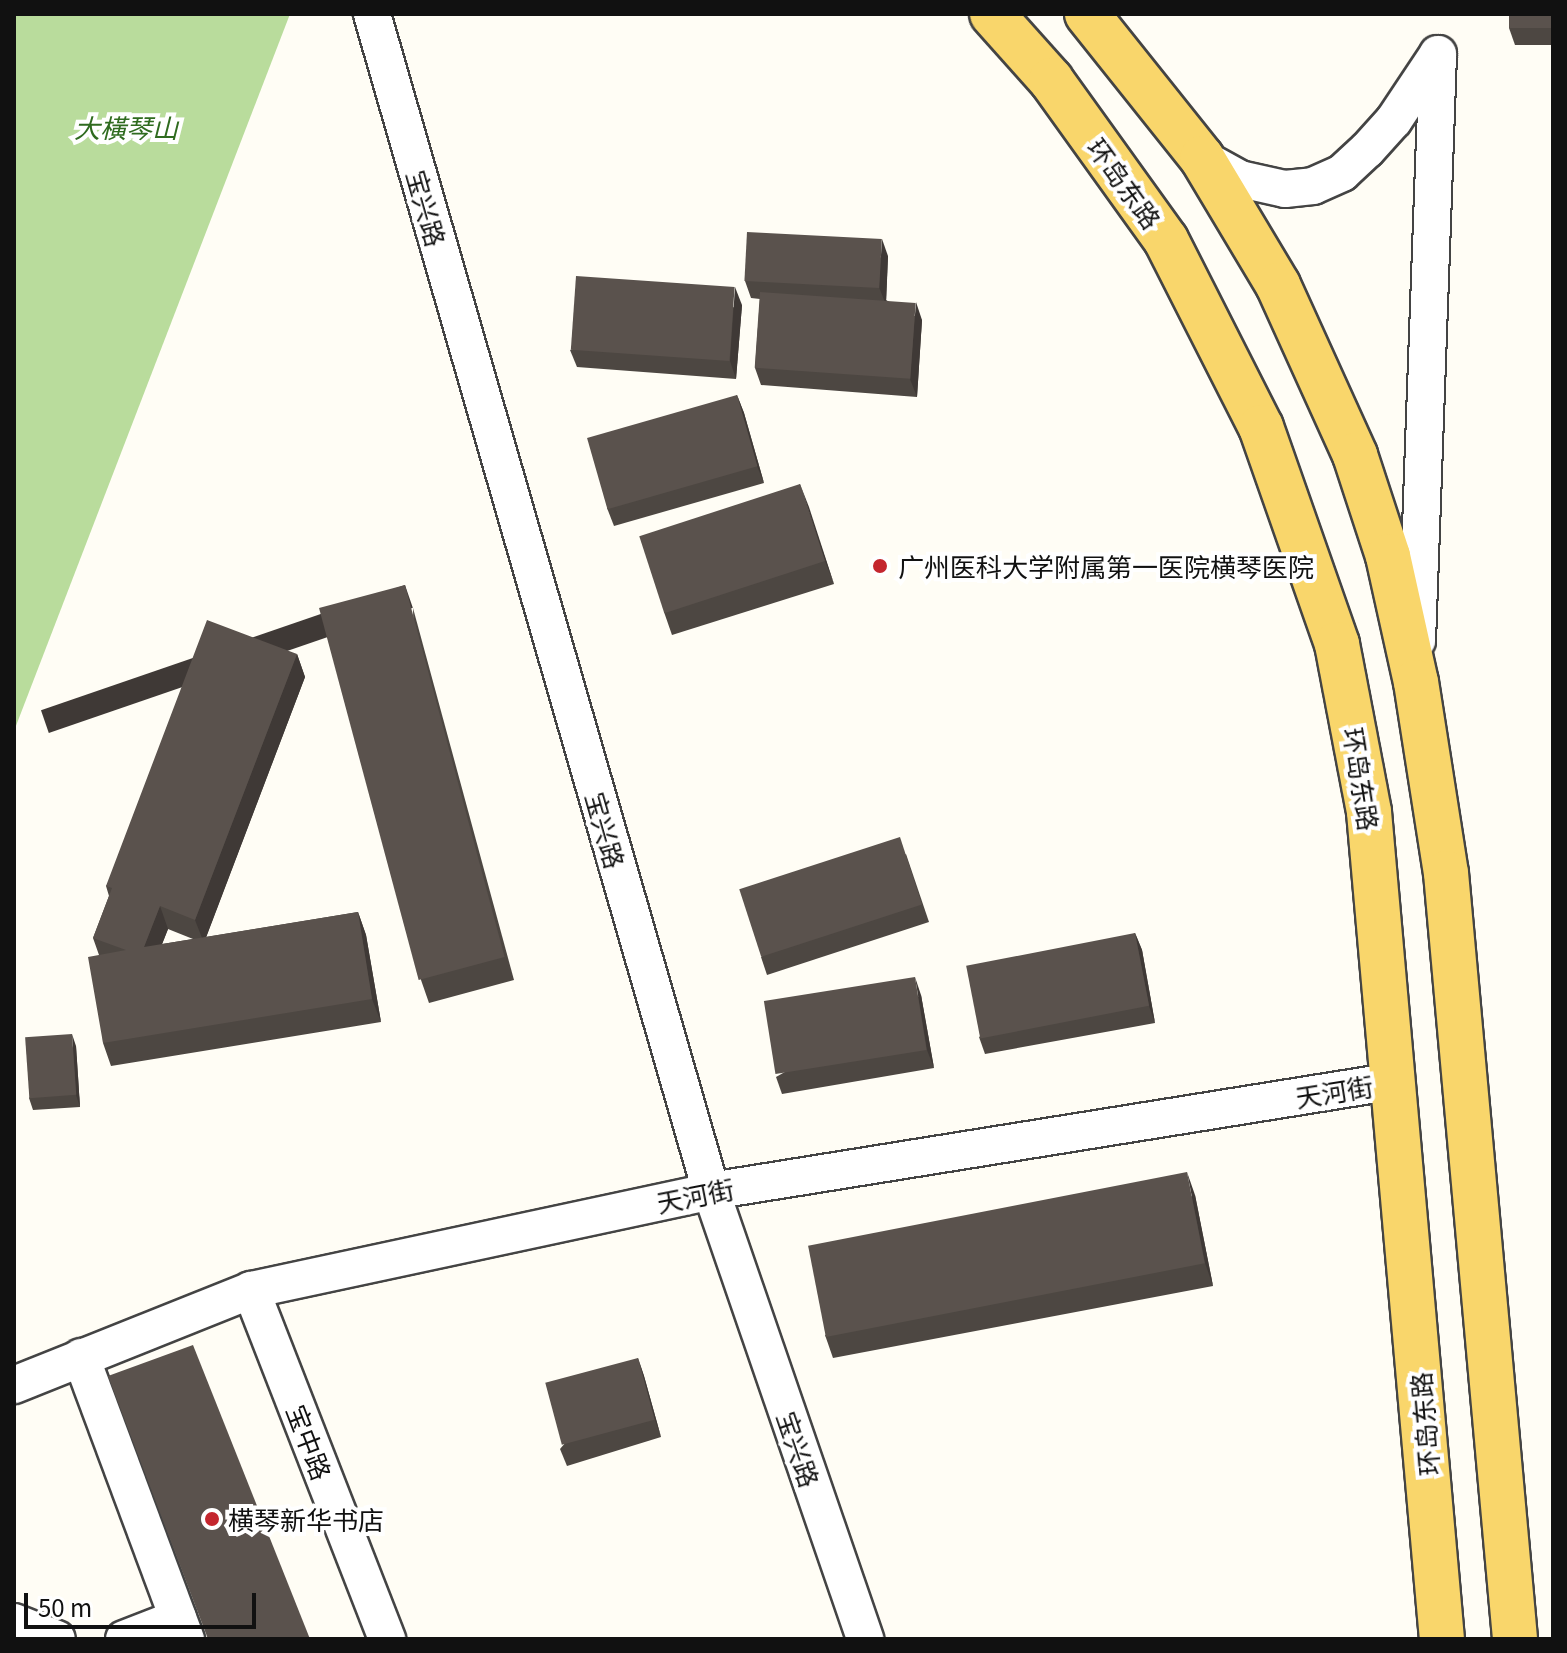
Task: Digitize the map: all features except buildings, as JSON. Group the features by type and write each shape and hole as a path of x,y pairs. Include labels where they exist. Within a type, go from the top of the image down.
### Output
{"main road":[{"name":"环岛东路","path":"992,14 1051,80 1166,240 1212,324 1277,469 1337,644 1357,738 1395,1081 1442,1639"},
{"path":"1087,14 1202,158 1278,285 1355,455 1388,556 1416,682 1459,984 1515,1639"}],"street":[{"name":"宝兴路","path":"372,14 711,1191 865,1639"},
{"path":"1202,158 1240,179 1285,189 1328,180 1342,173 1394,120 1438,54 1416,682"},
{"name":"天河街","path":"14,1385 251,1290 711,1191 1395,1081"},
{"name":"宝中路","path":"251,1290 387,1639"},
{"path":"81,1357 182,1628 124,1639"},
{"path":"14,1622 57,1639"}],"green space":[{"name":"大橫琴山","path":"14,14 290,14 14,731"}],"place":[{"name":"广州医科大学附属第一医院横琴医院","path":"880,566"},
{"name":"横琴新华书店","path":"212,1519"}]}
